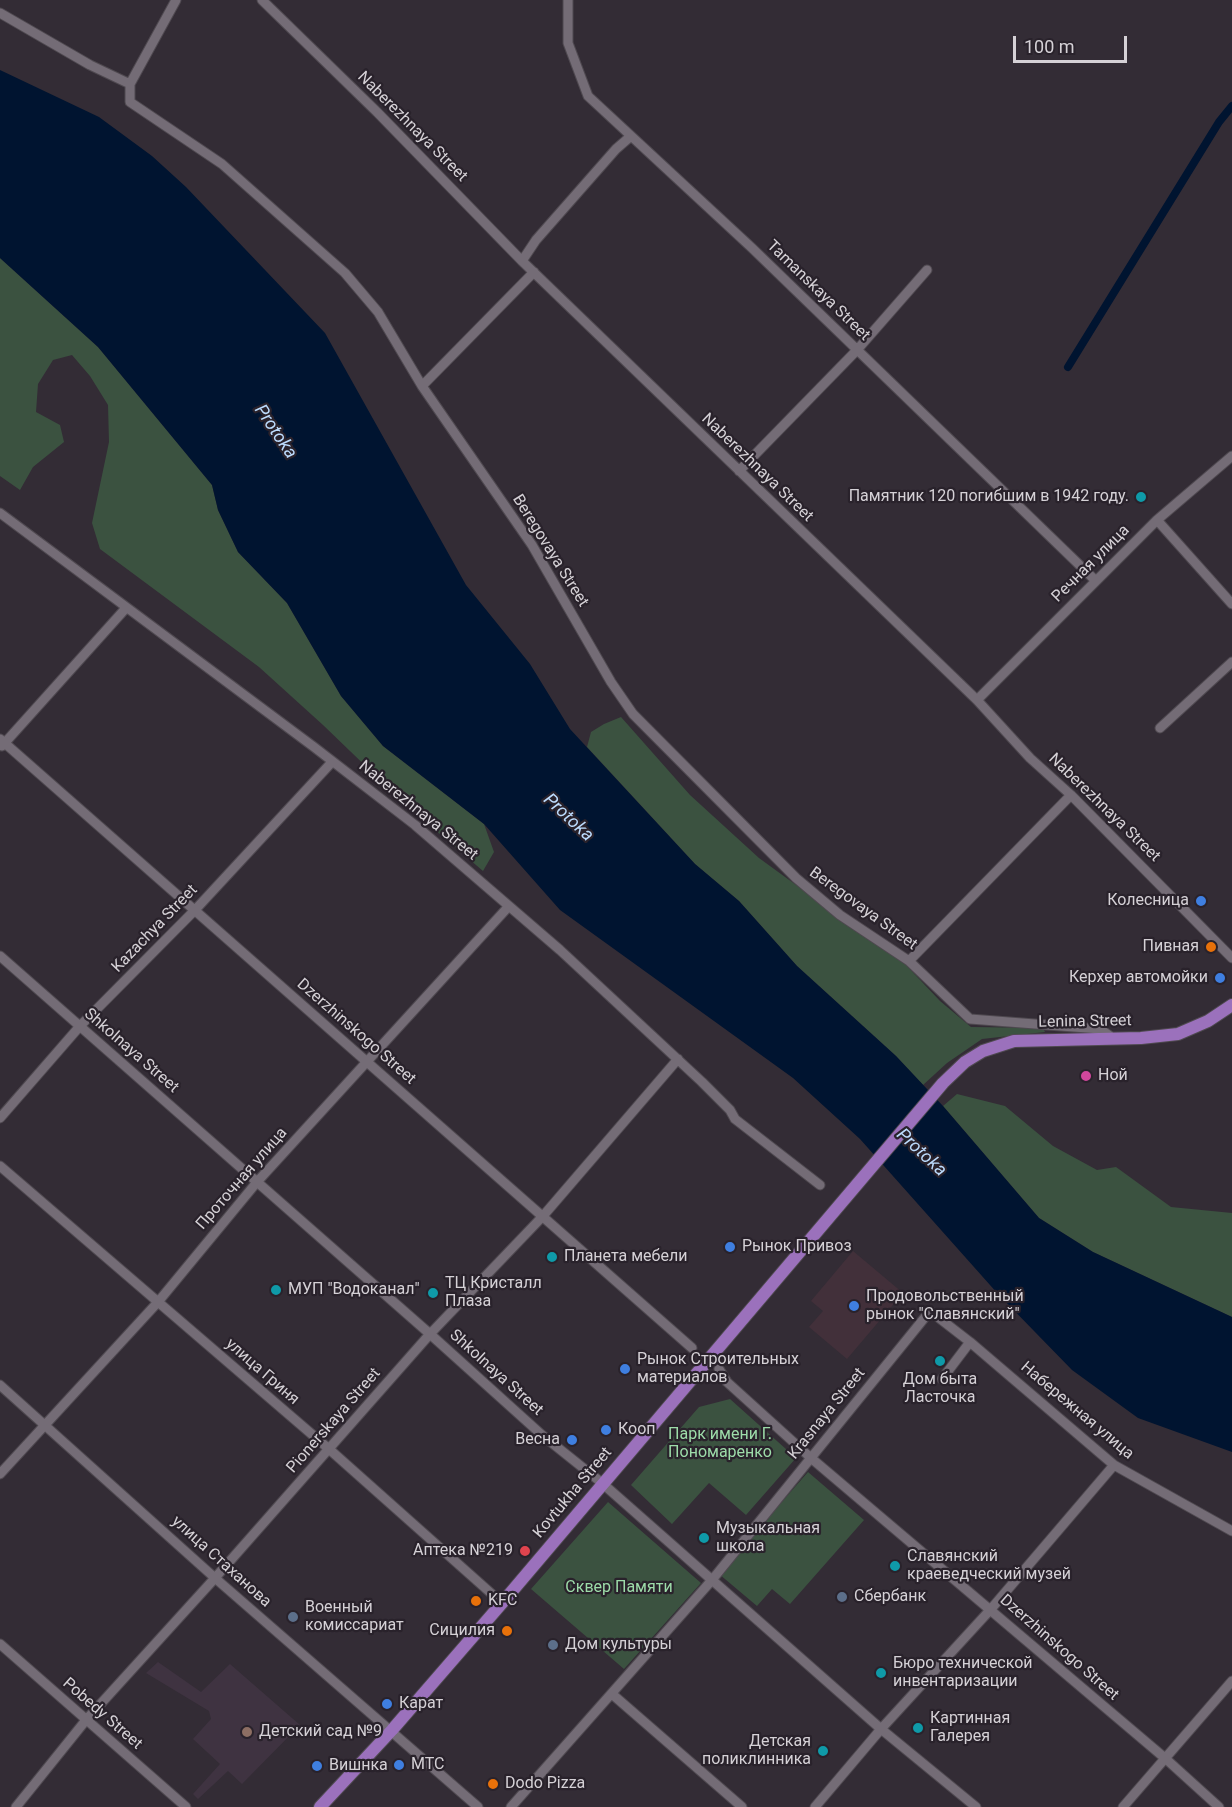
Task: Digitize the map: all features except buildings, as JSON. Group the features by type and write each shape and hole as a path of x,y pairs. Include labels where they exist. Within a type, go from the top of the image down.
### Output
{"main road":[{"name":"Lenina Street","path":"846,1197 943,1083 965,1062 983,1051 998,1045 1029,1040 1114,1039 1178,1034 1208,1022 1232,1005"},
{"name":"Kovtukha Street","path":"320,1807 392,1730 502,1603 846,1197"}],"street":[{"path":"0,13 90,65 130,84 176,0"},
{"name":"Naberezhnaya Street","path":"262,0 377,112 522,261 977,700 1030,758 1071,795 1232,958"},
{"name":"Tamanskaya Street","path":"568,0 568,43 588,96 752,248 1095,580"},
{"name":"Beregovaya Street","path":"130,84 130,102 222,165 345,273 378,312 422,386 532,544 611,682 633,714 796,878 840,915 909,961 970,1019 1100,1029 1114,1039"},
{"path":"522,261 536,240 616,149 631,136"},
{"path":"739,471 857,350 927,270"},
{"path":"422,386 534,272"},
{"name":"Речная улица","path":"977,700 1157,520 1232,456"},
{"name":"Naberezhnaya Street","path":"0,513 415,825 560,950 678,1059 730,1110 735,1119 820,1185"},
{"path":"1157,520 1232,604"},
{"path":"2,743 126,608"},
{"path":"1160,728 1232,662"},
{"name":"Dzerzhinskogo Street","path":"2,743 692,1348"},
{"name":"Kazachya Street","path":"0,1118 80,1026 195,910 332,762"},
{"path":"909,961 1071,795"},
{"name":"Проточная улица","path":"0,1474 158,1302 257,1182 509,906"},
{"name":"Shkolnaya Street","path":"0,956 430,1334 542,1436 602,1483 881,1729 976,1807"},
{"name":"Pionerskaya Street","path":"16,1807 86,1720 215,1578 430,1334 543,1216 678,1059"},
{"name":"улица Гриня","path":"0,1166 329,1449 502,1603"},
{"name":"Набережная улица","path":"930,1311 970,1342 1114,1465 1232,1531"},
{"name":"Krasnaya Street","path":"511,1807 712,1581 930,1311"},
{"path":"942,1379 970,1342"},
{"name":"Dzerzhinskogo Street","path":"719,1369 727,1382 811,1458 991,1609 1219,1807"},
{"name":"улица Стаханова","path":"0,1384 215,1578 478,1807"},
{"path":"815,1807 881,1729 991,1609 1114,1465"},
{"name":"Pobedy Street","path":"0,1644 186,1807"},
{"path":"1123,1807 1232,1681"},
{"path":"612,1694 742,1807"}],"shaded area":[{"name":"Продовольственный рынок \"Славянский\"","path":"853,1251 903,1293 847,1359 809,1327 823,1311 811,1301"},
{"name":"Детский сад №9","path":"158,1662 201,1692 230,1664 300,1725 242,1784 228,1771 198,1799 193,1794 220,1764 193,1739 211,1719 209,1711 146,1673"}],"green space":[{"path":"0,258 98,347 212,485 218,510 238,552 287,603 341,696 383,746 484,824 494,852 483,871 406,805 259,667 100,549 92,523 109,442 108,405 90,376 72,355 53,360 38,384 36,412 60,425 64,442 33,467 20,490 0,476"},
{"path":"621,717 690,795 759,858 906,965 940,1001 971,1027 1043,1028 1045,1032 982,1039 947,1063 923,1085 896,1056 797,966 739,901 695,864 587,747 591,732"},
{"path":"957,1094 1005,1106 1053,1146 1097,1170 1116,1167 1171,1207 1232,1213 1232,1317 1093,1252 1039,1218 943,1106"},
{"name":"Парк имени Г. Пономаренко","path":"730,1399 796,1458 746,1515 709,1483 672,1524 631,1485 699,1407"},
{"path":"808,1472 864,1520 790,1604 772,1589 757,1606 719,1574"},
{"name":"Сквер Памяти","path":"608,1502 701,1583 624,1669 531,1589"}],"water":[{"name":"Protoka","path":"0,70 99,117 152,156 186,187 325,333 466,585 530,664 570,729 695,864 739,901 797,966 896,1056 943,1106 1039,1218 1093,1252 1232,1317 1232,1452 1138,1418 1072,1370 998,1294 860,1139 793,1078 560,910 484,824 383,746 341,696 287,603 238,552 218,510 212,485 98,347 0,258"}],"waterway":[{"path":"1068,367 1219,122 1232,106"}],"place":[{"name":"Памятник 120 погибшим в 1942 году.","path":"1141,497"},
{"name":"Колесница","path":"1201,901"},
{"name":"Пивная","path":"1211,947"},
{"name":"Керхер автомойки","path":"1220,978"},
{"name":"Ной","path":"1086,1076"},
{"name":"Рынок Привоз","path":"730,1247"},
{"name":"Планета мебели","path":"552,1257"},
{"name":"МУП \"Водоканал\"","path":"276,1290"},
{"name":"ТЦ Кристалл Плаза","path":"433,1293"},
{"name":"Продовольственный рынок \"Славянский\"","path":"854,1306"},
{"name":"Дом быта Ласточка","path":"940,1361"},
{"name":"Рынок Строительных материалов","path":"625,1369"},
{"name":"Кооп","path":"606,1430"},
{"name":"Весна","path":"572,1440"},
{"name":"Музыкальная школа","path":"704,1538"},
{"name":"Аптека №219","path":"525,1551"},
{"name":"Славянский краеведческий музей","path":"895,1566"},
{"name":"Сбербанк","path":"842,1597"},
{"name":"KFC","path":"476,1601"},
{"name":"Военный комиссариат","path":"293,1617"},
{"name":"Сицилия","path":"507,1631"},
{"name":"Дом культуры","path":"553,1645"},
{"name":"Бюро технической инвентаризации","path":"881,1673"},
{"name":"Карат","path":"387,1704"},
{"name":"Картинная Галерея","path":"918,1728"},
{"name":"Детский сад №9","path":"247,1732"},
{"name":"Детская поликлинника","path":"823,1751"},
{"name":"МТС","path":"399,1765"},
{"name":"Вишнка","path":"317,1766"},
{"name":"Dodo Pizza","path":"493,1784"}]}
